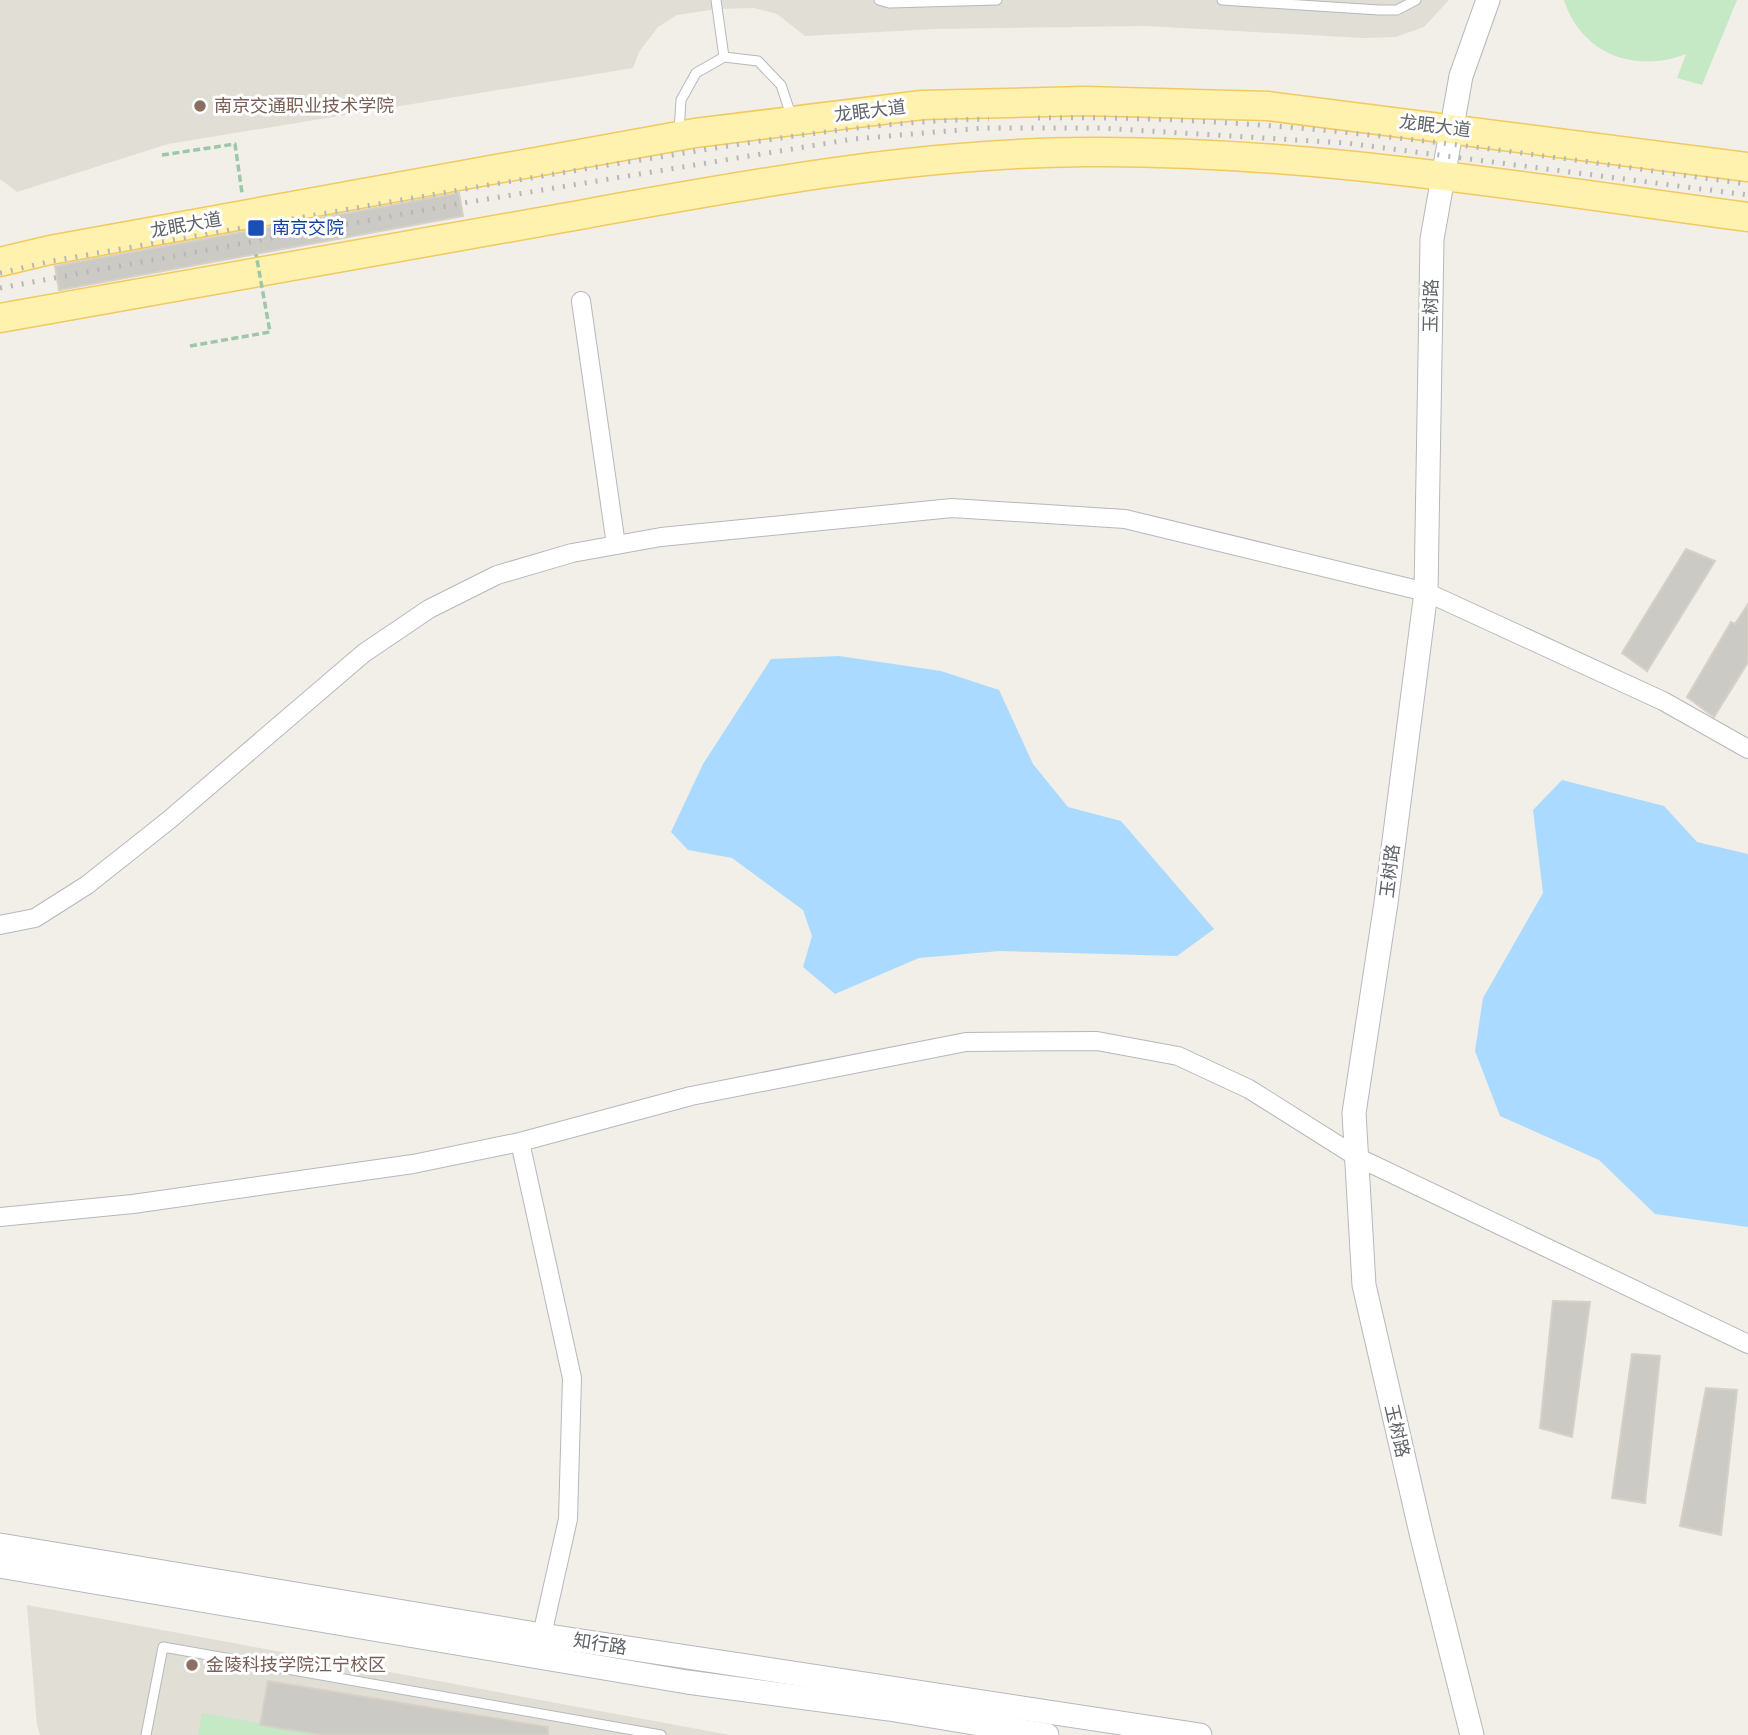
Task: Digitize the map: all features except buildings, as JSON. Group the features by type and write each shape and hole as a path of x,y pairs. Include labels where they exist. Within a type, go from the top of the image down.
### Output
{"main road":[{"name":"龙眠大道","path":"0,262 50,250 679,136 922,105 1085,101 1268,106 1451,127 1748,167"},
{"path":"0,318 705,192 934,158 1087,152 1231,157 1443,177 1748,217"}],"street":[{"name":"玉树路","path":"1472,1735 1422,1537 1364,1285 1354,1113 1386,903 1426,592 1432,239 1461,76 1488,0"},
{"path":"581,301 616,545"},
{"path":"0,925 35,918 87,885 169,820 365,653 429,608 497,575 572,553 661,537 951,508 1125,519 1426,592 1663,701 1748,749"},
{"path":"0,1217 134,1204 386,1168 520,1142 691,1096 966,1042 1097,1041 1178,1056 1249,1089 1357,1157 1748,1344"},
{"path":"520,1142 572,1378 568,1519 542,1636"},
{"name":"知行路","path":"0,1545 542,1636 1200,1735"},
{"name":"知行路","path":"0,1566 687,1682 890,1709 1047,1735"}],"lane":[{"path":"716,0 724,57"},
{"path":"879,0 889,4 997,0"},
{"path":"1222,0 1396,10 1416,0"},
{"path":"679,136 681,100 696,73 724,57 758,61 781,85 792,120"},
{"path":"146,1735 163,1647 661,1735"}],"path":[{"path":"162,155 235,144 244,204"},
{"path":"191,346 270,332 256,254"}],"shaded area":[{"name":"南京交通职业技术学院","path":"0,0 1449,0 1424,27 1396,37 1363,38 1146,26 935,29 805,36 777,14 754,8 717,9 677,15 658,27 639,52 633,68 168,144 17,192 0,179"},
{"name":"金陵科技学院江宁校区","path":"27,1605 730,1735 40,1735"}],"green space":[{"path":"1564,0 1737,0 1702,85 1677,78 1686,54 1648,62 1613,55 1597,46 1583,34 1572,19"},
{"path":"202,1713 323,1735 198,1735"}],"water":[{"path":"839,656 941,671 999,690 1033,764 1068,807 1121,821 1214,929 1177,956 1000,951 919,958 835,994 803,967 812,936 803,910 732,858 688,850 671,832 703,764 771,659"},
{"path":"1562,780 1664,806 1697,842 1748,854 1748,1227 1655,1214 1599,1160 1500,1116 1475,1051 1483,998 1543,893 1533,810"}],"railway":[{"path":"1038,118 1216,122 1394,137 1748,184"},
{"path":"0,273 52,261 713,148 896,124 989,119"},
{"path":"0,288 463,203 853,139 983,128 1100,128 1346,143 1748,195"}],"place":[{"name":"南京交通职业技术学院","path":"200,106"},
{"name":"南京交院","path":"256,228"},
{"name":"金陵科技学院江宁校区","path":"192,1665"}]}
